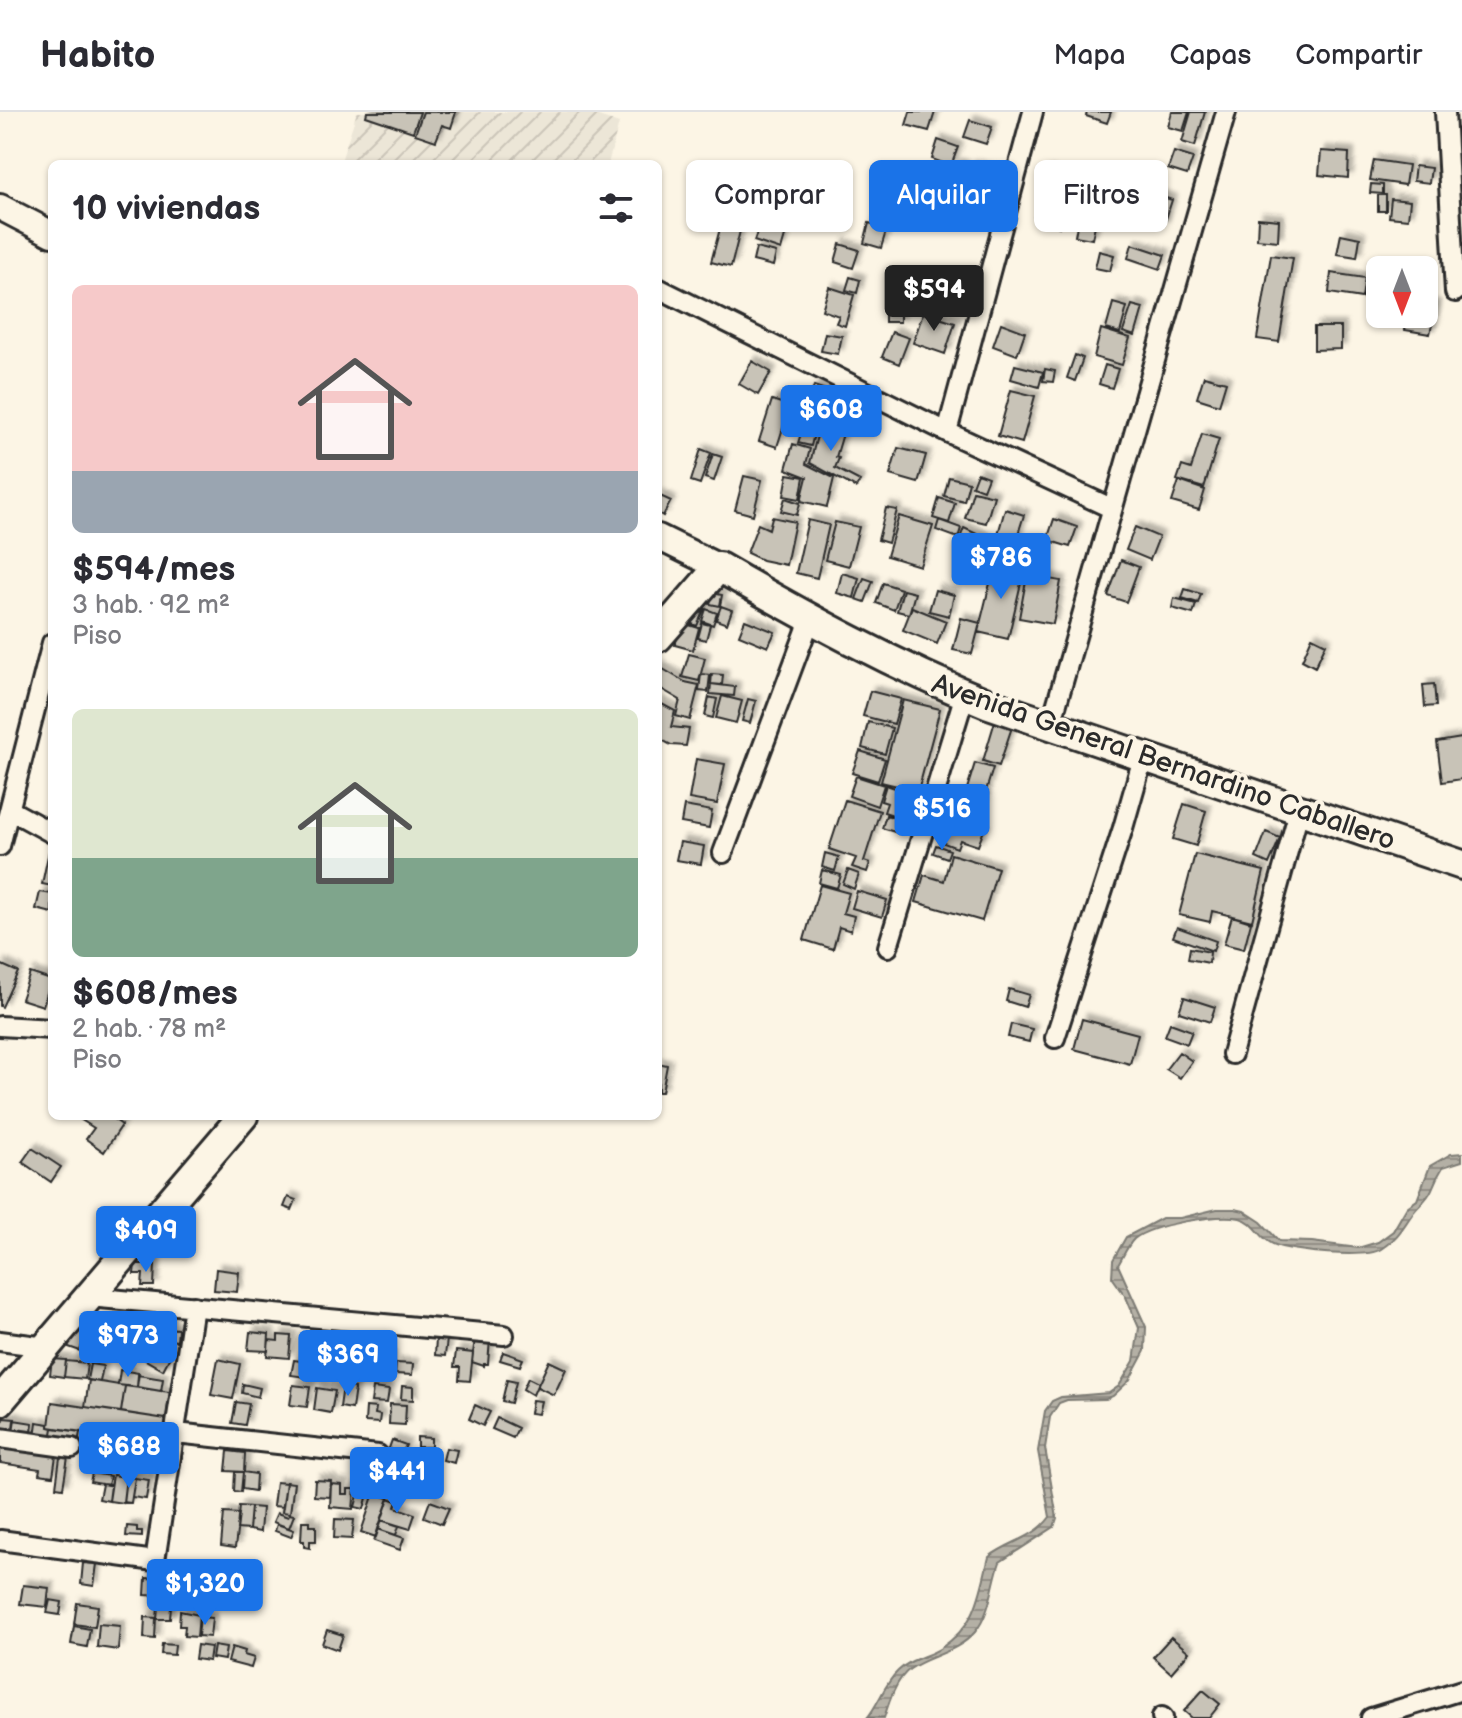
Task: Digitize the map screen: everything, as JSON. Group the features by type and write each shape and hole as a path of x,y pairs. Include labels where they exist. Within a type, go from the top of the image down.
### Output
{"main road":[{"path":"0,207 48,232"},
{"name":"Avenida General Bernardino Caballero","path":"662,539 719,567 810,620 965,694 1143,758 1462,865"},
{"path":"662,632 719,567"},
{"path":"0,1401 240,1120"}],"street":[{"path":"947,432 1033,112"},
{"path":"1051,724 1226,112"},
{"path":"1445,112 1455,292"},
{"path":"662,290 947,432 1111,508"},
{"path":"723,853 810,620"},
{"path":"0,846 48,661"},
{"path":"888,947 965,694"},
{"path":"1055,1038 1143,758"},
{"path":"10,810 48,831"},
{"path":"1232,1054 1299,811"},
{"path":"0,1026 48,1029"},
{"path":"89,1297 504,1335"},
{"path":"0,1540 155,1561 194,1306"},
{"path":"0,1341 46,1347"},
{"path":"176,1433 378,1455"},
{"path":"0,1438 72,1448"},
{"path":"1371,1718 1421,1712 1462,1690"}],"shaded area":[{"path":"357,112 587,112 619,123 609,160 341,160"},
{"path":"1462,1153 1462,1161 1443,1167 1428,1196 1396,1237 1373,1252 1328,1253 1282,1247 1268,1241 1245,1220 1230,1217 1169,1225 1134,1239 1118,1265 1146,1327 1145,1351 1129,1381 1113,1396 1067,1400 1059,1403 1050,1417 1045,1448 1057,1518 1054,1527 1000,1562 988,1607 975,1632 960,1645 910,1669 897,1685 884,1718 867,1718 898,1671 941,1648 963,1629 975,1608 989,1557 1037,1530 1050,1517 1038,1451 1045,1411 1052,1401 1061,1397 1109,1393 1119,1386 1134,1361 1139,1328 1126,1297 1112,1277 1113,1260 1126,1237 1162,1218 1235,1209 1261,1222 1279,1241 1358,1248 1378,1242 1393,1231 1407,1207 1417,1200 1430,1166 1451,1154"}],"building":[{"path":"367,112 420,112 413,132 366,116"},
{"path":"423,112 456,112 451,128 442,125 436,141 415,134"},
{"path":"910,112 935,112 929,131 906,125"},
{"path":"1087,112 1111,112 1107,123 1086,116"},
{"path":"1172,112 1189,112 1183,131 1168,127"},
{"path":"1191,112 1205,112 1195,146 1182,142"},
{"path":"970,120 992,127 986,144 964,137"},
{"path":"938,140 958,147 953,160 932,159"},
{"path":"1321,151 1349,153 1348,178 1319,175"},
{"path":"1174,152 1193,158 1187,175 1168,169"},
{"path":"1374,160 1408,165 1405,185 1370,180"},
{"path":"1415,166 1431,168 1429,183 1413,181"},
{"path":"1371,184 1383,185 1383,194 1370,193"},
{"path":"1378,195 1386,195 1386,211 1378,211"},
{"path":"1391,199 1410,201 1408,219 1389,217"},
{"path":"1258,218 1279,220 1278,241 1257,239"},
{"path":"869,223 869,232 886,232 881,248 864,243"},
{"path":"719,232 740,232 731,267 711,262"},
{"path":"757,232 786,232 781,250 754,241"},
{"path":"1076,232 1094,232 1092,239 1075,236"},
{"path":"1341,234 1360,238 1357,257 1337,254"},
{"path":"840,244 859,250 853,268 835,262"},
{"path":"1132,244 1165,255 1160,269 1128,258"},
{"path":"756,248 776,253 773,266 753,261"},
{"path":"1099,251 1114,255 1110,271 1095,268"},
{"path":"1271,255 1293,258 1279,342 1257,339"},
{"path":"1331,273 1365,278 1362,298 1329,293"},
{"path":"850,277 860,280 857,293 846,290"},
{"path":"829,287 854,295 845,326 836,323 839,316 822,310"},
{"path":"1113,303 1127,307 1120,333 1106,329"},
{"path":"1132,305 1143,308 1135,336 1123,332"},
{"path":"885,309 900,309 900,322 885,322"},
{"path":"923,313 955,323 945,354 913,343"},
{"path":"1001,323 1025,332 1017,355 993,346"},
{"path":"1314,327 1341,327 1341,349 1314,350"},
{"path":"1405,328 1431,328 1430,334"},
{"path":"1101,329 1130,338 1122,365 1094,357"},
{"path":"892,332 909,338 899,364 882,357"},
{"path":"825,333 842,336 838,354 821,351"},
{"path":"1075,355 1083,358 1075,381 1067,378"},
{"path":"752,361 771,372 758,395 739,384"},
{"path":"1015,365 1043,372 1039,387 1011,379"},
{"path":"1105,365 1118,369 1112,388 1099,384"},
{"path":"1045,369 1055,371 1053,382 1043,381"},
{"path":"1204,376 1226,382 1219,405 1197,398"},
{"path":"814,386 832,392 824,412 806,405"},
{"path":"1011,390 1035,396 1022,443 998,436"},
{"path":"845,392 867,402 857,424 834,413"},
{"path":"772,400 790,406 777,447 759,441"},
{"path":"807,413 819,416 816,429 803,425"},
{"path":"828,422 845,427 835,468 860,481 856,488 810,463 819,428 826,430"},
{"path":"803,427 815,430 811,446 798,443"},
{"path":"1202,434 1219,439 1204,488 1177,480 1182,466 1191,469"},
{"path":"793,444 810,449 806,464 834,478 827,507 801,501 807,477 786,469"},
{"path":"898,448 926,455 918,483 890,475"},
{"path":"701,449 711,453 700,484 691,481"},
{"path":"713,454 722,457 714,481 705,478"},
{"path":"977,473 988,477 983,490 972,486"},
{"path":"788,474 804,477 800,499 784,496"},
{"path":"744,476 762,480 753,515 735,510"},
{"path":"949,477 969,482 964,501 944,496"},
{"path":"1179,481 1205,490 1199,510 1172,502"},
{"path":"973,491 994,496 986,523 965,518"},
{"path":"662,497 671,501 662,515"},
{"path":"785,498 800,503 797,515 781,511"},
{"path":"939,498 955,503 949,523 933,518"},
{"path":"886,508 897,510 888,543 878,540"},
{"path":"1005,509 1024,515 1014,547 996,541"},
{"path":"899,516 933,526 920,566 887,556"},
{"path":"772,517 795,522 786,565 747,553 758,524 769,529"},
{"path":"1054,519 1077,527 1070,547 1047,540"},
{"path":"808,520 829,525 817,578 796,573"},
{"path":"939,520 961,528 958,538 936,530"},
{"path":"835,522 859,527 849,566 825,560"},
{"path":"1135,527 1159,537 1150,560 1126,550"},
{"path":"964,528 998,544 992,557 959,541"},
{"path":"1121,560 1139,567 1126,602 1108,596"},
{"path":"995,563 1024,570 1008,639 978,632"},
{"path":"842,573 859,578 854,598 837,593"},
{"path":"1027,575 1061,581 1053,624 1019,618"},
{"path":"864,578 873,581 865,602 856,599"},
{"path":"883,583 901,589 894,610 876,603"},
{"path":"1185,589 1201,594 1198,603 1182,598"},
{"path":"903,590 915,593 909,614 897,611"},
{"path":"935,590 954,595 949,616 929,611"},
{"path":"712,593 722,595 720,606 710,604"},
{"path":"1174,598 1196,604 1193,614 1172,608"},
{"path":"707,602 697,626 685,621"},
{"path":"721,606 732,610 727,624 716,620"},
{"path":"912,607 946,621 937,644 903,630"},
{"path":"706,609 717,613 713,625 702,621"},
{"path":"961,618 980,623 972,654 953,650"},
{"path":"745,620 775,632 768,647 739,635"},
{"path":"682,623 699,628 693,650 675,645"},
{"path":"702,623 710,625 706,640 698,638"},
{"path":"1312,637 1326,644 1315,667 1302,660"},
{"path":"689,654 705,658 699,681 682,677"},
{"path":"662,668 685,682 699,685 690,720 676,716 680,700 662,689"},
{"path":"701,674 710,675 708,692 699,691"},
{"path":"712,674 723,675 722,685 711,684"},
{"path":"711,684 735,687 734,696 710,694"},
{"path":"1434,684 1436,706 1425,707 1423,685"},
{"path":"870,691 901,699 894,724 863,716"},
{"path":"722,696 742,701 736,723 716,718"},
{"path":"709,697 717,699 713,718 705,716"},
{"path":"748,699 756,701 750,723 742,721"},
{"path":"903,700 940,709 918,791 881,782"},
{"path":"662,704 675,711 671,727 689,729 686,746 671,745 662,740"},
{"path":"995,721 1012,727 999,766 983,761"},
{"path":"868,722 892,728 885,754 862,748"},
{"path":"1462,738 1462,779 1442,782 1437,742"},
{"path":"860,751 885,759 878,781 852,773"},
{"path":"696,759 725,764 717,804 689,799"},
{"path":"975,763 993,768 976,823 958,818"},
{"path":"856,776 884,785 877,806 849,796"},
{"path":"886,785 907,792 904,802 913,805 908,820 884,812 887,803 881,801"},
{"path":"845,800 880,811 864,861 870,863 867,872 852,867 856,858 829,849"},
{"path":"1184,804 1206,811 1196,846 1173,839"},
{"path":"684,806 712,811 709,828 681,823"},
{"path":"886,815 906,821 901,834 882,828"},
{"path":"949,818 984,830 978,846 960,840 957,848 941,842"},
{"path":"1266,832 1280,838 1269,864 1256,858"},
{"path":"680,842 704,846 701,864 676,860"},
{"path":"936,845 950,850 947,858 933,853"},
{"path":"825,853 839,857 835,871 822,867"},
{"path":"951,854 998,868 982,921 916,902 924,875 944,881"},
{"path":"1195,854 1264,871 1252,921 1212,911 1210,922 1179,915"},
{"path":"48,856 48,885 42,884"},
{"path":"822,870 841,875 837,888 819,883"},
{"path":"848,870 859,874 854,889 843,884"},
{"path":"820,885 849,893 843,913 854,916 851,931 839,927 833,949 804,940"},
{"path":"857,891 887,900 882,917 852,908"},
{"path":"40,892 48,893 48,912 36,909"},
{"path":"1232,916 1251,922 1244,949 1224,944"},
{"path":"1177,927 1216,941 1213,951 1173,937"},
{"path":"1190,948 1210,952 1209,963 1188,959"},
{"path":"0,964 18,972 2,1007 0,1006"},
{"path":"30,973 48,979 43,1006 21,999"},
{"path":"1009,989 1029,995 1025,1007 1006,1001"},
{"path":"1184,997 1215,1007 1210,1022 1179,1012"},
{"path":"1082,1019 1138,1034 1130,1064 1074,1049"},
{"path":"1170,1023 1192,1031 1187,1044 1165,1036"},
{"path":"1011,1024 1032,1029 1029,1042 1008,1037"},
{"path":"1179,1052 1192,1061 1180,1078 1166,1069"},
{"path":"662,1064 667,1065 662,1092"},
{"path":"81,1120 115,1120 122,1125 104,1152 86,1139 94,1128"},
{"path":"32,1148 61,1167 51,1182 22,1162"},
{"path":"288,1197 296,1200 292,1210 284,1207"},
{"path":"135,1264 155,1264 154,1286 142,1286 143,1274 134,1274"},
{"path":"216,1269 239,1272 237,1292 214,1290"},
{"path":"143,1304 172,1307 170,1326 141,1323"},
{"path":"82,1328 94,1328 90,1344 84,1339 80,1351 66,1346"},
{"path":"163,1328 178,1329 177,1341 162,1339"},
{"path":"250,1332 269,1334 268,1351 248,1350"},
{"path":"124,1335 149,1335 174,1349 163,1370 142,1358 123,1357"},
{"path":"278,1335 291,1336 289,1358 267,1356 269,1340 278,1341"},
{"path":"436,1338 447,1339 445,1356 435,1355"},
{"path":"475,1338 490,1339 488,1364 484,1366 472,1362"},
{"path":"326,1347 339,1350 338,1358 324,1355"},
{"path":"456,1351 473,1353 470,1381 459,1380 460,1367 454,1367"},
{"path":"503,1352 523,1359 520,1366 500,1360"},
{"path":"319,1353 339,1358 336,1371 316,1367"},
{"path":"369,1355 390,1356 389,1381 368,1380"},
{"path":"52,1359 66,1360 64,1377 50,1375"},
{"path":"218,1359 240,1364 233,1399 211,1395"},
{"path":"344,1359 363,1362 360,1379 352,1378 353,1371 342,1369"},
{"path":"294,1360 308,1362 305,1377 291,1375"},
{"path":"66,1361 87,1363 85,1379 64,1377"},
{"path":"549,1361 566,1369 554,1395 537,1387"},
{"path":"396,1363 413,1364 412,1375 395,1374"},
{"path":"90,1364 103,1366 100,1382 87,1380"},
{"path":"120,1370 139,1373 137,1387 118,1385"},
{"path":"138,1375 163,1379 161,1391 137,1387"},
{"path":"528,1378 538,1383 533,1395 523,1389"},
{"path":"89,1380 125,1386 121,1412 85,1407"},
{"path":"507,1380 516,1382 511,1403 502,1401"},
{"path":"243,1384 260,1388 258,1397 242,1393"},
{"path":"293,1385 310,1387 307,1407 290,1405"},
{"path":"125,1386 170,1392 166,1419 121,1412"},
{"path":"343,1386 355,1388 352,1409 340,1407"},
{"path":"402,1386 413,1387 413,1400 401,1399"},
{"path":"317,1388 335,1391 331,1413 314,1410"},
{"path":"373,1388 389,1390 387,1403 371,1402"},
{"path":"532,1400 541,1401 538,1414 530,1413"},
{"path":"52,1402 166,1419 162,1444 49,1427"},
{"path":"236,1402 249,1404 245,1425 232,1423"},
{"path":"390,1404 406,1405 405,1425 389,1424"},
{"path":"475,1405 490,1412 483,1426 469,1419"},
{"path":"366,1407 376,1408 375,1414 380,1415 379,1423 365,1422"},
{"path":"3,1418 15,1419 12,1438 0,1436"},
{"path":"497,1418 518,1428 513,1438 492,1429"},
{"path":"14,1420 33,1423 31,1440 12,1437"},
{"path":"37,1422 53,1428 51,1440 35,1437"},
{"path":"53,1428 80,1432 78,1444 51,1440"},
{"path":"80,1432 94,1434 91,1452 77,1451"},
{"path":"417,1437 431,1438 431,1447 417,1447"},
{"path":"392,1440 406,1445 401,1456 388,1451"},
{"path":"0,1441 57,1449 53,1476 39,1474 40,1469 0,1463"},
{"path":"446,1448 457,1450 454,1463 443,1460"},
{"path":"61,1450 69,1451 63,1488 56,1487"},
{"path":"228,1451 245,1453 244,1472 226,1471"},
{"path":"235,1472 243,1472 241,1492 234,1491"},
{"path":"243,1472 256,1474 255,1491 242,1489"},
{"path":"92,1473 110,1476 108,1485 90,1482"},
{"path":"113,1475 126,1477 123,1503 109,1501"},
{"path":"126,1477 135,1478 131,1503 123,1502"},
{"path":"135,1478 149,1480 146,1499 132,1497"},
{"path":"315,1480 331,1481 330,1497 314,1496"},
{"path":"362,1480 371,1483 364,1509 355,1507"},
{"path":"276,1482 286,1483 283,1507 273,1506"},
{"path":"286,1482 294,1483 290,1513 282,1512"},
{"path":"102,1484 111,1485 109,1501 99,1499"},
{"path":"331,1484 342,1485 342,1494 348,1494 348,1489 355,1489 353,1509 330,1507"},
{"path":"374,1493 389,1498 376,1537 361,1532"},
{"path":"389,1498 397,1501 395,1507 415,1514 410,1529 381,1520"},
{"path":"430,1501 449,1508 442,1524 424,1517"},
{"path":"239,1506 251,1507 249,1530 237,1529"},
{"path":"251,1507 262,1508 260,1532 249,1530"},
{"path":"224,1513 239,1514 235,1548 221,1546"},
{"path":"277,1513 288,1517 289,1514 294,1515 289,1528 273,1522"},
{"path":"335,1519 354,1520 352,1539 334,1538"},
{"path":"381,1520 399,1526 396,1535 378,1529"},
{"path":"302,1521 310,1521 310,1526 316,1526 316,1541 310,1541 310,1548 304,1547 304,1541 301,1541"},
{"path":"277,1524 294,1530 291,1537 275,1531"},
{"path":"127,1526 137,1527 137,1531 142,1531 142,1537 126,1536"},
{"path":"378,1529 404,1538 400,1550 374,1541"},
{"path":"83,1563 97,1564 94,1586 81,1584"},
{"path":"146,1578 162,1579 161,1596 145,1595"},
{"path":"23,1585 49,1588 47,1607 20,1604"},
{"path":"50,1600 62,1602 60,1615 47,1613"},
{"path":"77,1603 98,1606 95,1627 74,1624"},
{"path":"158,1607 171,1607 170,1619 157,1619"},
{"path":"180,1611 199,1615 197,1637 184,1636 185,1626 179,1626"},
{"path":"145,1617 156,1618 155,1639 144,1638"},
{"path":"200,1617 212,1618 210,1637 198,1636"},
{"path":"99,1624 120,1626 118,1650 97,1647"},
{"path":"74,1626 90,1629 87,1647 71,1644"},
{"path":"327,1630 343,1635 338,1650 322,1644"},
{"path":"1171,1637 1189,1652 1171,1673 1153,1657"},
{"path":"162,1644 175,1645 174,1655 161,1654"},
{"path":"197,1645 211,1647 209,1661 195,1659"},
{"path":"214,1646 226,1648 224,1660 212,1658"},
{"path":"232,1647 254,1658 251,1668 228,1662"},
{"path":"1203,1690 1220,1704 1209,1718 1192,1718 1184,1711"}]}
